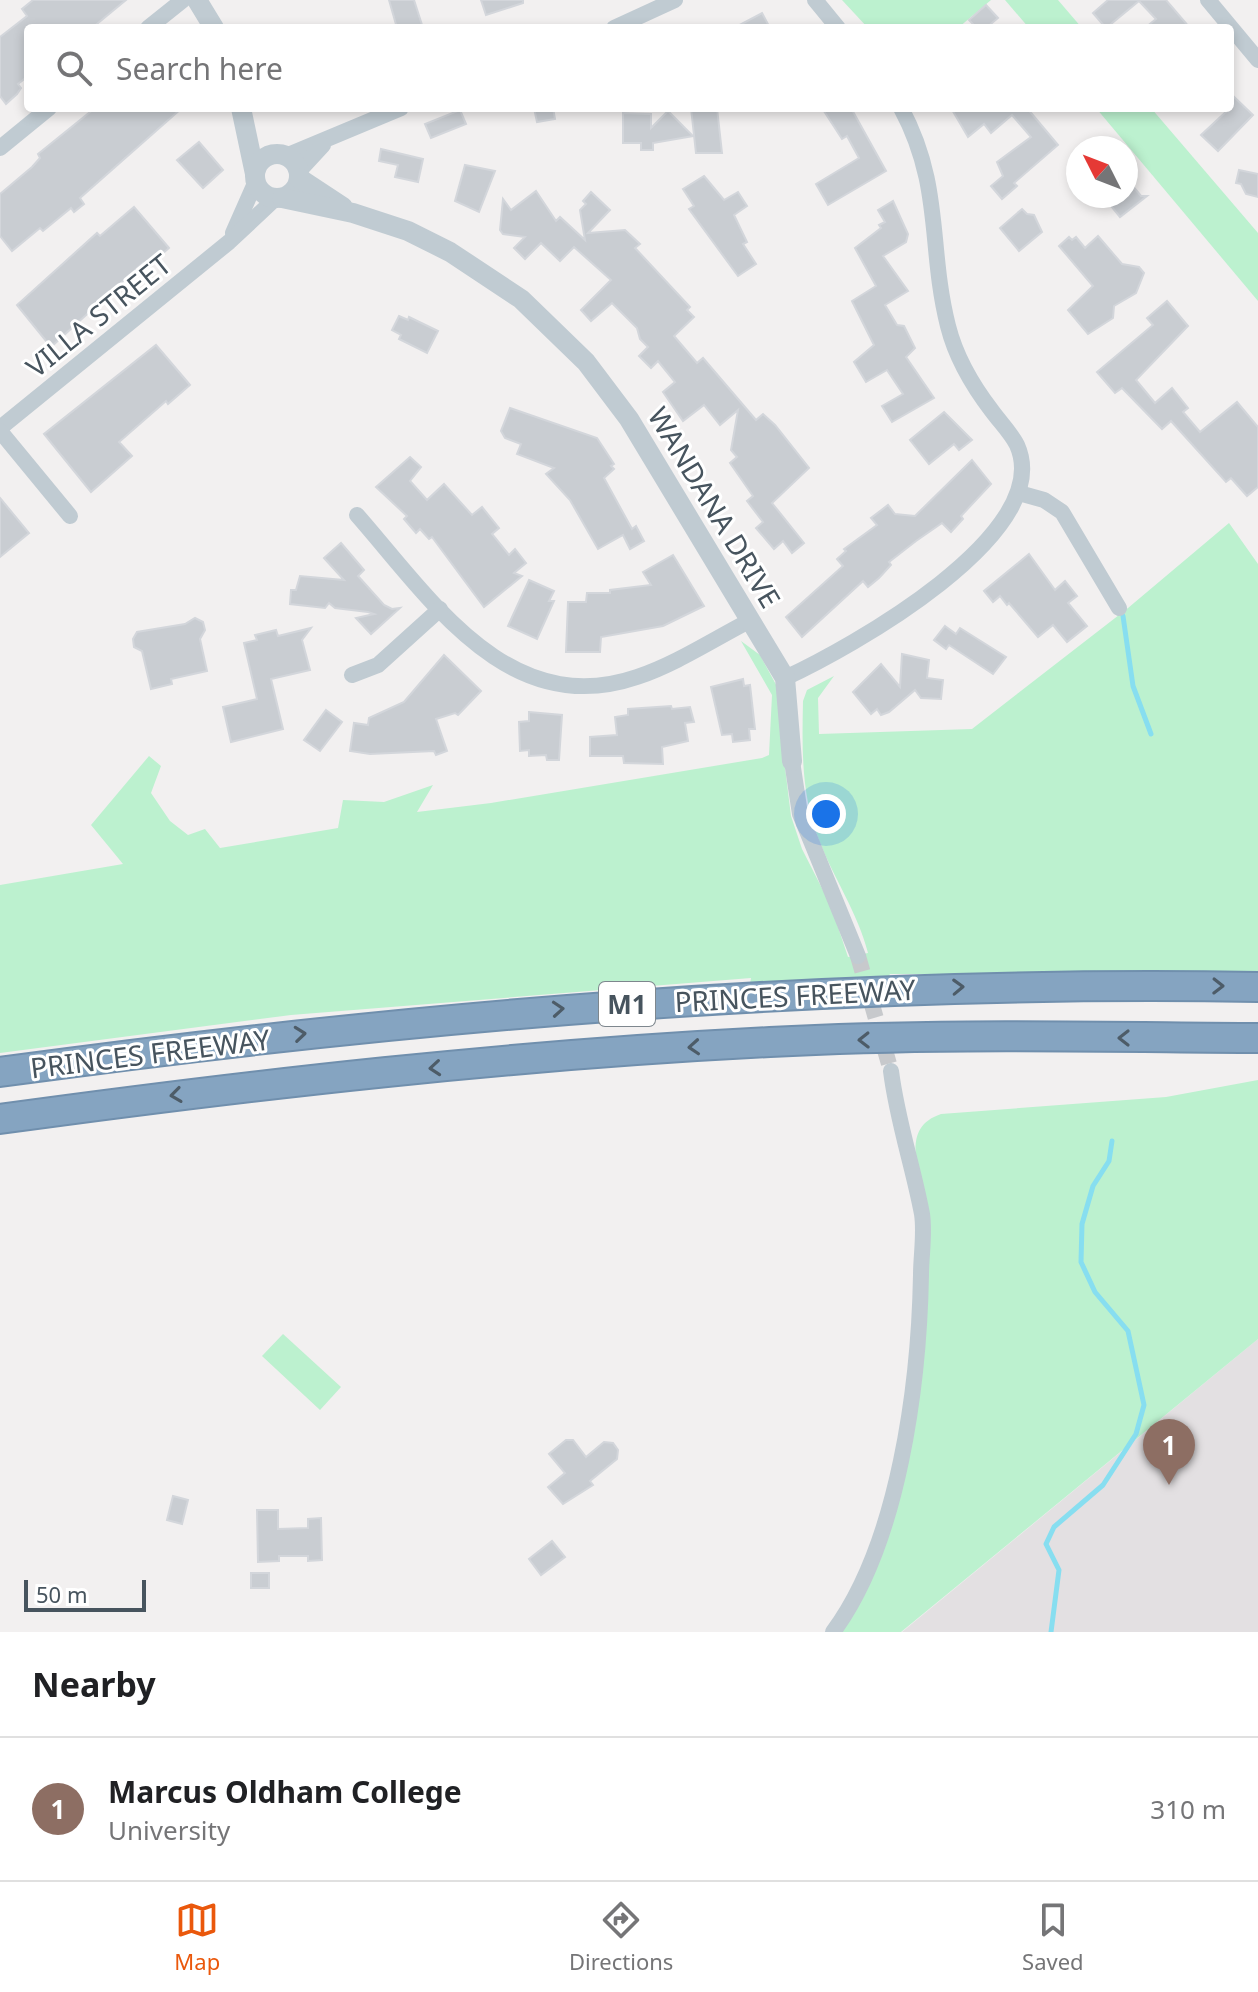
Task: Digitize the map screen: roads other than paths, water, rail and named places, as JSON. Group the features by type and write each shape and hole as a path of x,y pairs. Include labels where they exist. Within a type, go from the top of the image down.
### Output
{"highway":[{"name":"PRINCES FREEWAY","path":"0,1072 203,1044 622,1004 966,986 1258,987"},
{"name":"PRINCES FREEWAY","path":"0,1119 255,1084 562,1056 772,1042 972,1037 1258,1038"}],"street":[{"path":"153,24 183,0"},
{"path":"197,0 212,24"},
{"path":"623,24 675,0"},
{"path":"815,0 835,24"},
{"path":"1208,0 1228,24"},
{"path":"1234,31 1258,60"},
{"path":"0,148 44,112"},
{"name":"WANDANA DRIVE","path":"242,112 263,141 353,213"},
{"name":"WANDANA DRIVE","path":"242,112 256,178"},
{"path":"291,165 327,141 392,112"},
{"path":"785,678 924,598 1001,522 1019,493 1022,465 1017,446 973,386 951,338 941,300 931,191 919,148 903,112"},
{"path":"266,157 291,165 294,191 279,198 263,193 256,178 266,157"},
{"name":"VILLA STREET","path":"229,242 256,178"},
{"name":"WANDANA DRIVE","path":"279,198 353,213 408,231 450,252 521,299 607,385 785,678 800,814 858,956"},
{"name":"VILLA STREET","path":"0,430 279,198"},
{"path":"0,430 70,516"},
{"path":"1019,493 1044,500 1062,512 1119,608"},
{"path":"357,515 440,609 483,652 532,678 574,685 614,683 641,676 751,620"},
{"path":"352,675 378,665 440,609"},
{"path":"833,1632 866,1579 889,1512 920,1331 922,1216 898,1121 891,1071"}],"waterway":[{"path":"1123,616 1133,686 1151,734"},
{"path":"1051,1632 1059,1570 1046,1544 1054,1527 1103,1485 1136,1434 1144,1405 1128,1331 1095,1292 1081,1262 1082,1224 1093,1186 1109,1161 1112,1141"}],"tunnel":[{"path":"858,956 891,1071"}],"place":[{"name":"Marcus Oldham College","path":"1169,1485"}]}
